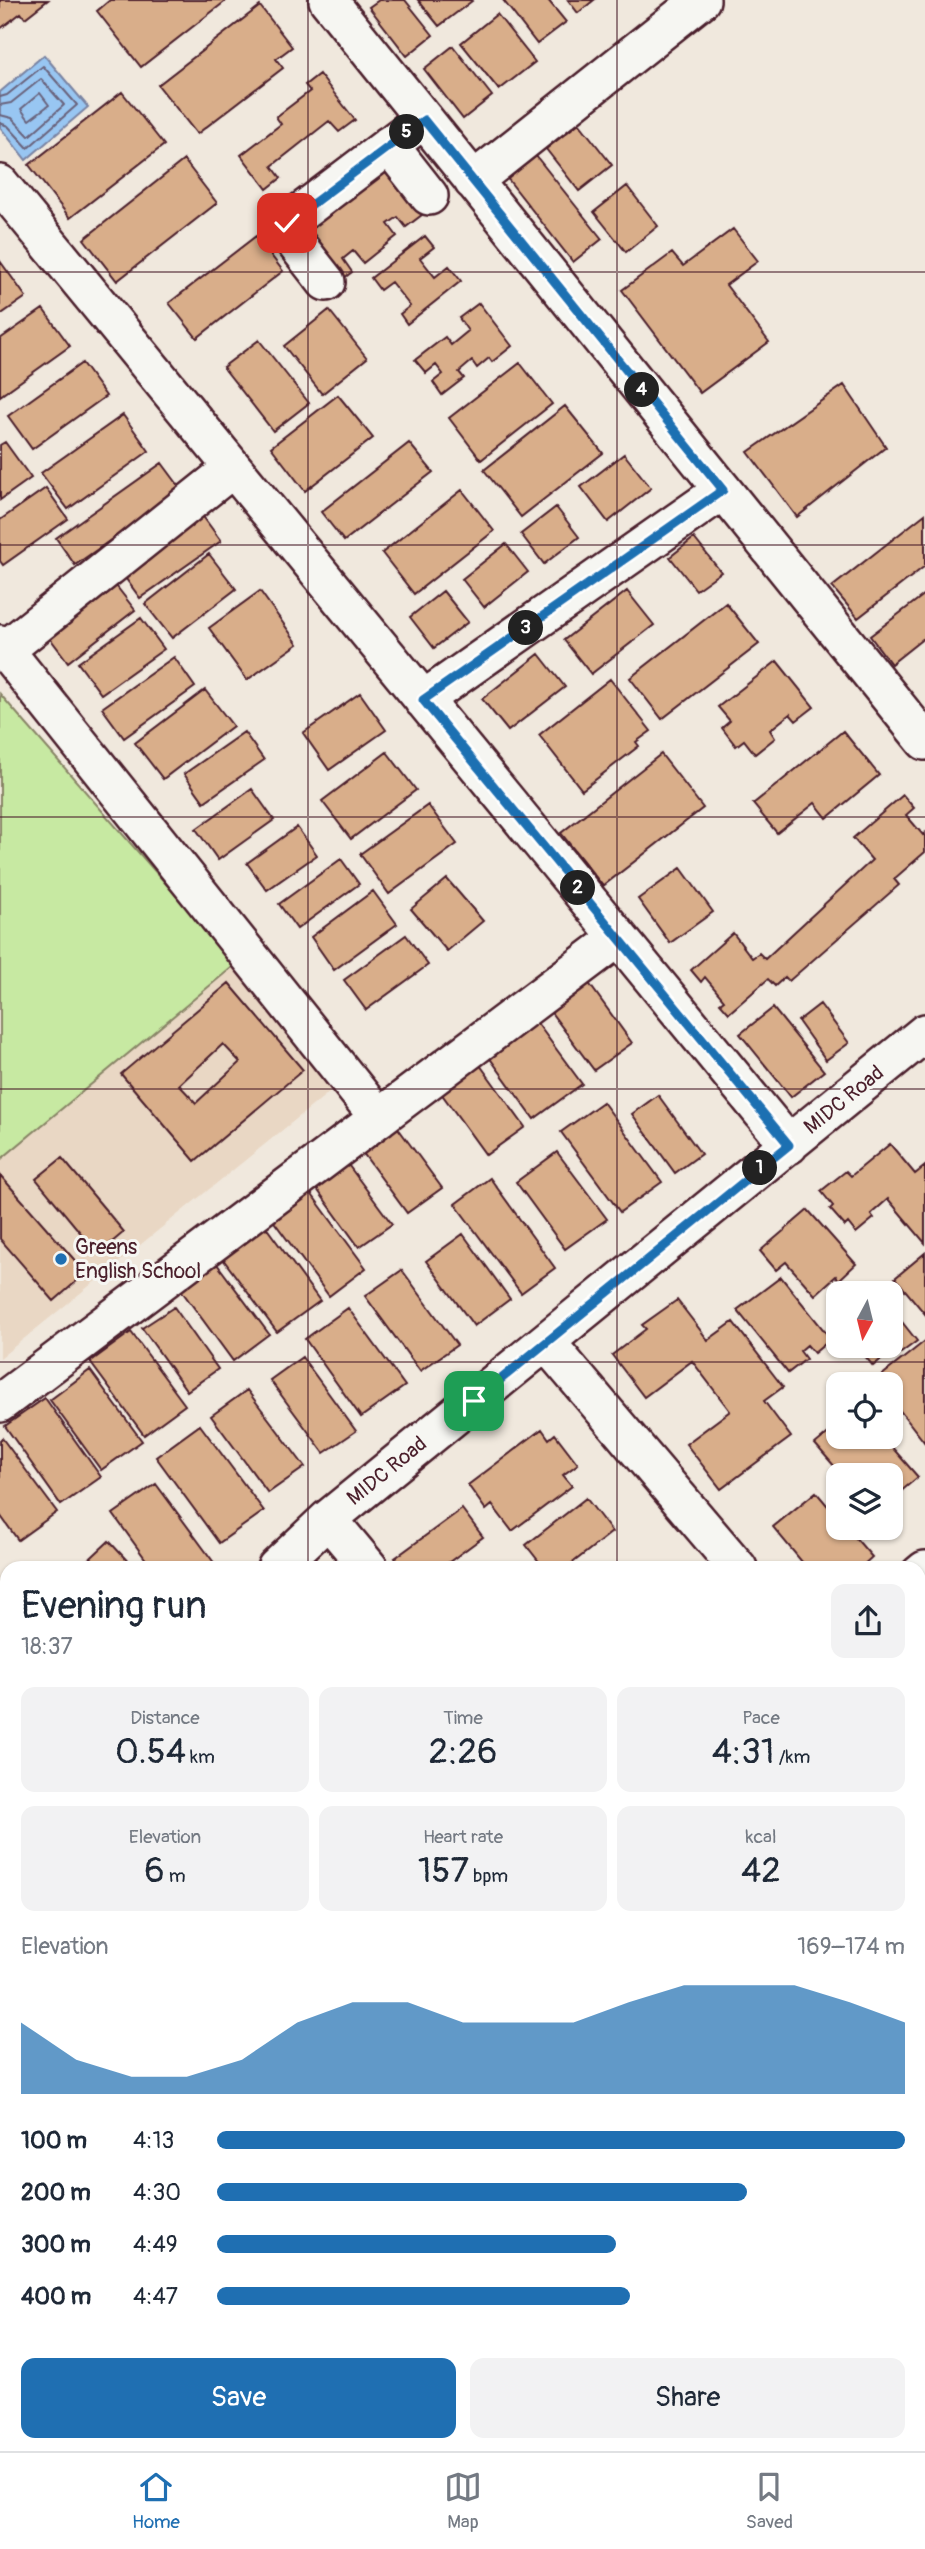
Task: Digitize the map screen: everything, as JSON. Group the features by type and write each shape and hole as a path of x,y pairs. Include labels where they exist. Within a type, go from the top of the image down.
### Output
{"street":[{"path":"473,181 701,0"},
{"path":"339,4 424,120 925,741"},
{"path":"326,282 286,231 287,223 424,120"},
{"path":"389,145 429,196"},
{"path":"0,184 789,1145"},
{"path":"233,468 3,647 379,1118"},
{"path":"423,700 723,490"},
{"path":"0,1403 618,938"},
{"name":"MIDC Road","path":"283,1561 328,1519 925,1033"},
{"path":"546,1342 732,1561"},
{"path":"328,1519 363,1561"}],"shaded area":[{"name":"Greens English School","path":"236,964 332,1090 0,1358 0,1160"}],"green space":[{"path":"0,694 236,964 0,1160"}],"water":[{"path":"44,55 88,107 26,160 0,127 0,92"}],"building":[{"path":"0,0 48,0 25,18 21,13 0,29"},
{"path":"110,0 227,0 141,67 97,11"},
{"path":"379,0 405,0 433,35 407,56 369,7"},
{"path":"418,0 471,0 472,1 439,26"},
{"path":"503,0 548,0 566,22 537,44"},
{"path":"568,0 594,0 578,13"},
{"path":"260,6 292,47 276,59 283,68 197,134 158,85"},
{"path":"497,14 535,62 499,90 461,43"},
{"path":"453,46 492,96 463,119 424,69"},
{"path":"319,74 355,120 339,132 329,121 272,166 281,178 267,189 241,155 281,124 276,117 310,91 305,85"},
{"path":"122,92 164,145 70,218 29,165"},
{"path":"579,123 612,165 579,191 546,149"},
{"path":"386,151 431,208 406,227 398,217 388,224 397,236 363,263 353,251 343,259 352,272 335,285 290,226"},
{"path":"536,156 602,239 573,262 507,178"},
{"path":"184,160 217,203 117,281 84,239"},
{"path":"627,186 658,226 626,252 594,212"},
{"path":"733,229 758,261 726,285 769,342 700,393 622,290 672,253 683,266"},
{"path":"256,236 283,271 197,338 169,303"},
{"path":"425,236 434,247 420,258 435,277 449,266 461,281 407,324 400,314 410,306 391,282 380,290 371,278"},
{"path":"0,261 26,297 0,315"},
{"path":"479,303 512,346 492,362 489,358 477,368 472,361 459,372 464,378 442,395 433,382 443,374 436,365 426,373 415,360 445,337 451,345 468,331 459,318"},
{"path":"43,309 70,346 0,396 0,339"},
{"path":"329,310 367,358 322,394 284,346"},
{"path":"259,340 309,403 273,431 223,367"},
{"path":"82,363 106,396 32,449 8,416"},
{"path":"520,363 552,404 481,460 449,418"},
{"path":"844,385 886,447 797,517 748,452"},
{"path":"338,395 373,438 305,491 271,447"},
{"path":"565,406 603,453 521,517 484,470"},
{"path":"123,415 149,451 68,509 41,473"},
{"path":"5,442 31,478 0,500 0,445"},
{"path":"409,443 433,472 344,541 321,512"},
{"path":"624,454 651,488 608,522 581,487"},
{"path":"162,463 182,490 75,565 56,538"},
{"path":"46,488 68,519 3,565 0,561 0,520"},
{"path":"462,490 494,531 414,594 382,553"},
{"path":"556,507 579,537 544,564 521,534"},
{"path":"199,511 221,541 140,598 118,568"},
{"path":"925,514 925,566 858,618 832,587"},
{"path":"694,538 721,572 696,590 670,557"},
{"path":"506,544 528,572 484,607 462,579"},
{"path":"209,554 236,589 172,638 145,604"},
{"path":"110,578 135,610 68,662 43,629"},
{"path":"260,591 298,644 247,680 209,628"},
{"path":"443,591 468,622 434,648 410,617"},
{"path":"627,591 654,625 591,674 564,640"},
{"path":"925,594 925,637 891,664 870,636"},
{"path":"726,603 759,644 662,719 630,678"},
{"path":"141,618 164,649 101,694 78,663"},
{"path":"539,654 565,687 508,731 482,699"},
{"path":"174,657 195,687 124,738 102,708"},
{"path":"777,661 814,707 796,721 790,714 770,730 775,738 755,754 744,740 736,746 722,728 730,721 718,707"},
{"path":"610,679 651,731 636,742 639,746 582,790 539,735"},
{"path":"205,690 233,726 163,779 135,743"},
{"path":"360,693 386,730 329,770 303,733"},
{"path":"843,731 879,775 827,818 815,803 777,833 753,804"},
{"path":"244,732 264,760 204,802 184,774"},
{"path":"387,752 416,790 351,839 322,801"},
{"path":"661,754 703,808 603,886 561,833"},
{"path":"252,789 274,820 218,860 196,829"},
{"path":"903,795 914,808 906,815 923,835 925,833 925,852 894,879 899,885 789,981 785,977 775,986 768,979 729,1013 720,1003 724,1000 705,977 701,982 691,970 733,933 752,958 759,953 765,959 872,860 853,838"},
{"path":"428,805 457,844 389,894 360,854"},
{"path":"297,827 317,855 267,890 247,863"},
{"path":"341,859 359,884 297,929 279,904"},
{"path":"681,868 713,912 670,943 638,899"},
{"path":"447,879 483,921 447,951 411,909"},
{"path":"373,891 397,924 334,970 311,937"},
{"path":"406,935 428,965 366,1010 344,980"},
{"path":"583,975 632,1043 594,1070 544,1003"},
{"path":"229,983 303,1070 195,1161 121,1074","holes":["223,1044 240,1062 196,1103 179,1085"]},
{"path":"820,1004 849,1043 826,1060 798,1021"},
{"path":"773,1008 824,1071 791,1097 740,1034"},
{"path":"529,1012 582,1084 534,1119 481,1046"},
{"path":"472,1054 525,1127 486,1155 433,1082"},
{"path":"658,1095 701,1154 675,1173 632,1114"},
{"path":"603,1102 662,1182 620,1212 561,1132"},
{"path":"395,1124 442,1188 407,1213 360,1149"},
{"path":"890,1144 915,1174 925,1166 925,1243 888,1199 871,1214 874,1218 856,1233 848,1223 845,1226 830,1209 833,1206 821,1191 846,1171 851,1176"},
{"path":"557,1152 607,1219 565,1249 516,1182"},
{"path":"62,1158 124,1232 98,1254 36,1179"},
{"path":"346,1162 392,1224 359,1247 314,1185"},
{"path":"0,1175 86,1273 54,1301 0,1239"},
{"path":"490,1178 555,1268 521,1293 455,1204"},
{"path":"310,1192 366,1268 329,1296 272,1219"},
{"path":"808,1210 856,1264 839,1280 836,1276 826,1281 826,1285 815,1295 786,1262 776,1270 760,1251"},
{"path":"263,1223 320,1301 277,1332 220,1255"},
{"path":"463,1234 510,1299 474,1326 426,1261"},
{"path":"925,1253 925,1314 903,1288 903,1281 895,1278"},
{"path":"217,1264 269,1334 233,1361 181,1290"},
{"path":"402,1270 457,1345 420,1371 365,1296"},
{"path":"781,1277 826,1333 826,1343 814,1353 807,1345 800,1351 806,1359 788,1373 737,1310"},
{"path":"677,1300 708,1340 733,1322 783,1387 764,1401 791,1437 721,1489 686,1444 730,1411 692,1361 644,1397 612,1355 646,1329 642,1325"},
{"path":"174,1307 218,1369 187,1391 142,1328"},
{"path":"348,1308 405,1386 361,1417 305,1339"},
{"path":"903,1323 917,1341 903,1352"},
{"path":"131,1332 185,1405 144,1435 90,1362"},
{"path":"925,1341 925,1443 903,1415 903,1372 886,1372"},
{"path":"302,1357 356,1431 324,1453 270,1380"},
{"path":"867,1358 883,1358 873,1366"},
{"path":"90,1370 142,1441 101,1470 50,1400"},
{"path":"247,1390 305,1467 268,1493 211,1416"},
{"path":"45,1398 101,1477 61,1505 5,1426"},
{"path":"200,1425 264,1511 219,1543 156,1457"},
{"path":"542,1429 549,1439 555,1434 578,1464 563,1475 572,1486 512,1531 492,1505 486,1510 468,1485"},
{"path":"826,1435 826,1449 894,1449 918,1477 903,1490 903,1463 832,1463 815,1444"},
{"path":"2,1438 57,1512 18,1540 0,1515"},
{"path":"156,1484 213,1561 147,1561 113,1514"},
{"path":"816,1492 826,1504 826,1540 857,1540 872,1557 868,1561 801,1561 773,1527"},
{"path":"586,1498 612,1532 575,1561 539,1561 526,1545"},
{"path":"462,1509 483,1537 450,1561 397,1561 395,1558"},
{"path":"109,1541 128,1561 88,1561"}],"place":[{"name":"Greens English School","path":"61,1259"}],"route":[{"path":"287,223 424,120 723,490 423,700 789,1145 474,1401"}]}
